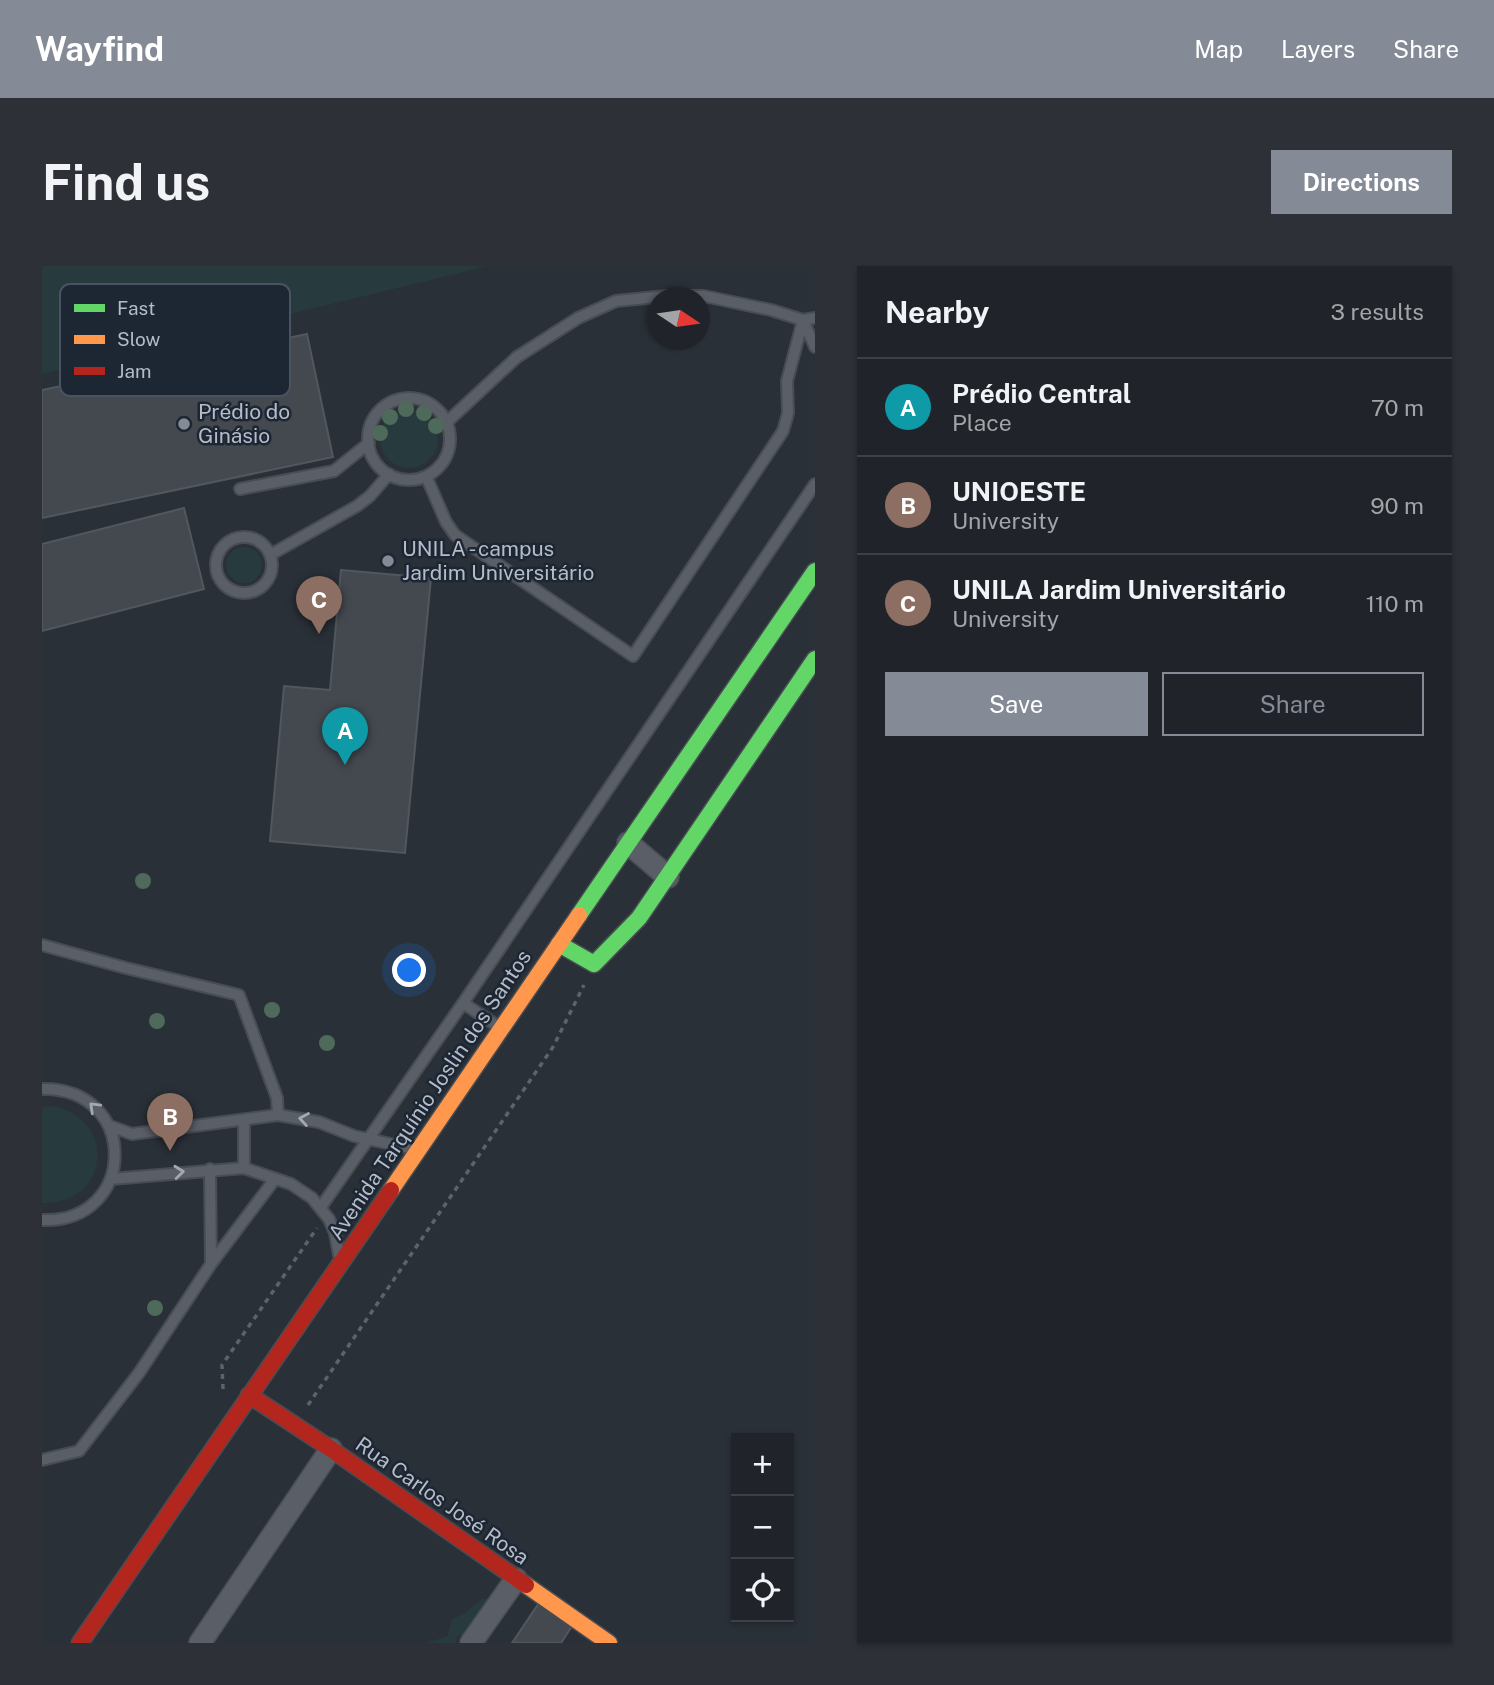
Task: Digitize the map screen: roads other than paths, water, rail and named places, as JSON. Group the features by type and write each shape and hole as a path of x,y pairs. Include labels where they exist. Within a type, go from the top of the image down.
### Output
{"main road":[{"name":"Avenida Tarquínio Joslin dos Santos","path":"80,1643 815,571"},
{"path":"559,944 594,964 639,918 815,659"},
{"name":"Rua Carlos José Rosa","path":"249,1395 609,1643"}],"street":[{"path":"628,843 668,877"},
{"path":"200,1643 331,1449"},
{"path":"471,1643 516,1579"}],"lane":[{"path":"447,422 517,358 578,318 616,301 666,296 704,296 809,319"},
{"path":"809,319 815,347"},
{"path":"426,476 446,522 455,535 633,656 783,431 788,413 787,381 809,319"},
{"path":"418,398 440,411 447,422 450,447 437,469 426,476 414,480 401,479 379,467 372,456 369,430 382,408 393,401 418,398"},
{"path":"240,489 334,471 369,443"},
{"path":"270,555 357,506 370,496 389,474"},
{"path":"321,1207 463,1003 815,484"},
{"path":"243,537 254,539 264,545 270,555 270,577 253,592 233,590 218,576 218,555 232,540 243,537"},
{"path":"42,945 239,995 277,1098 278,1115"},
{"path":"463,1003 501,1028"},
{"path":"42,1088 71,1092 86,1099 100,1111 110,1126 115,1143 116,1162 102,1195 89,1208 73,1217 55,1221 42,1220"},
{"path":"110,1126 132,1134 278,1115 319,1122 340,1132 394,1147 417,1150"},
{"path":"244,1120 244,1168"},
{"path":"111,1179 244,1168 275,1179 301,1189 321,1207 335,1233 340,1262"},
{"path":"210,1169 211,1264"},
{"path":"42,1460 79,1451 139,1373 211,1264 275,1179"}],"place":[{"name":"Prédio do Ginásio","path":"184,424"},
{"name":"UNILA - campus Jardim Universitário","path":"388,561"},
{"name":"UNILA Jardim Universitário","path":"319,634"},
{"name":"Prédio Central","path":"345,765"},
{"name":"UNIOESTE","path":"170,1151"}]}
